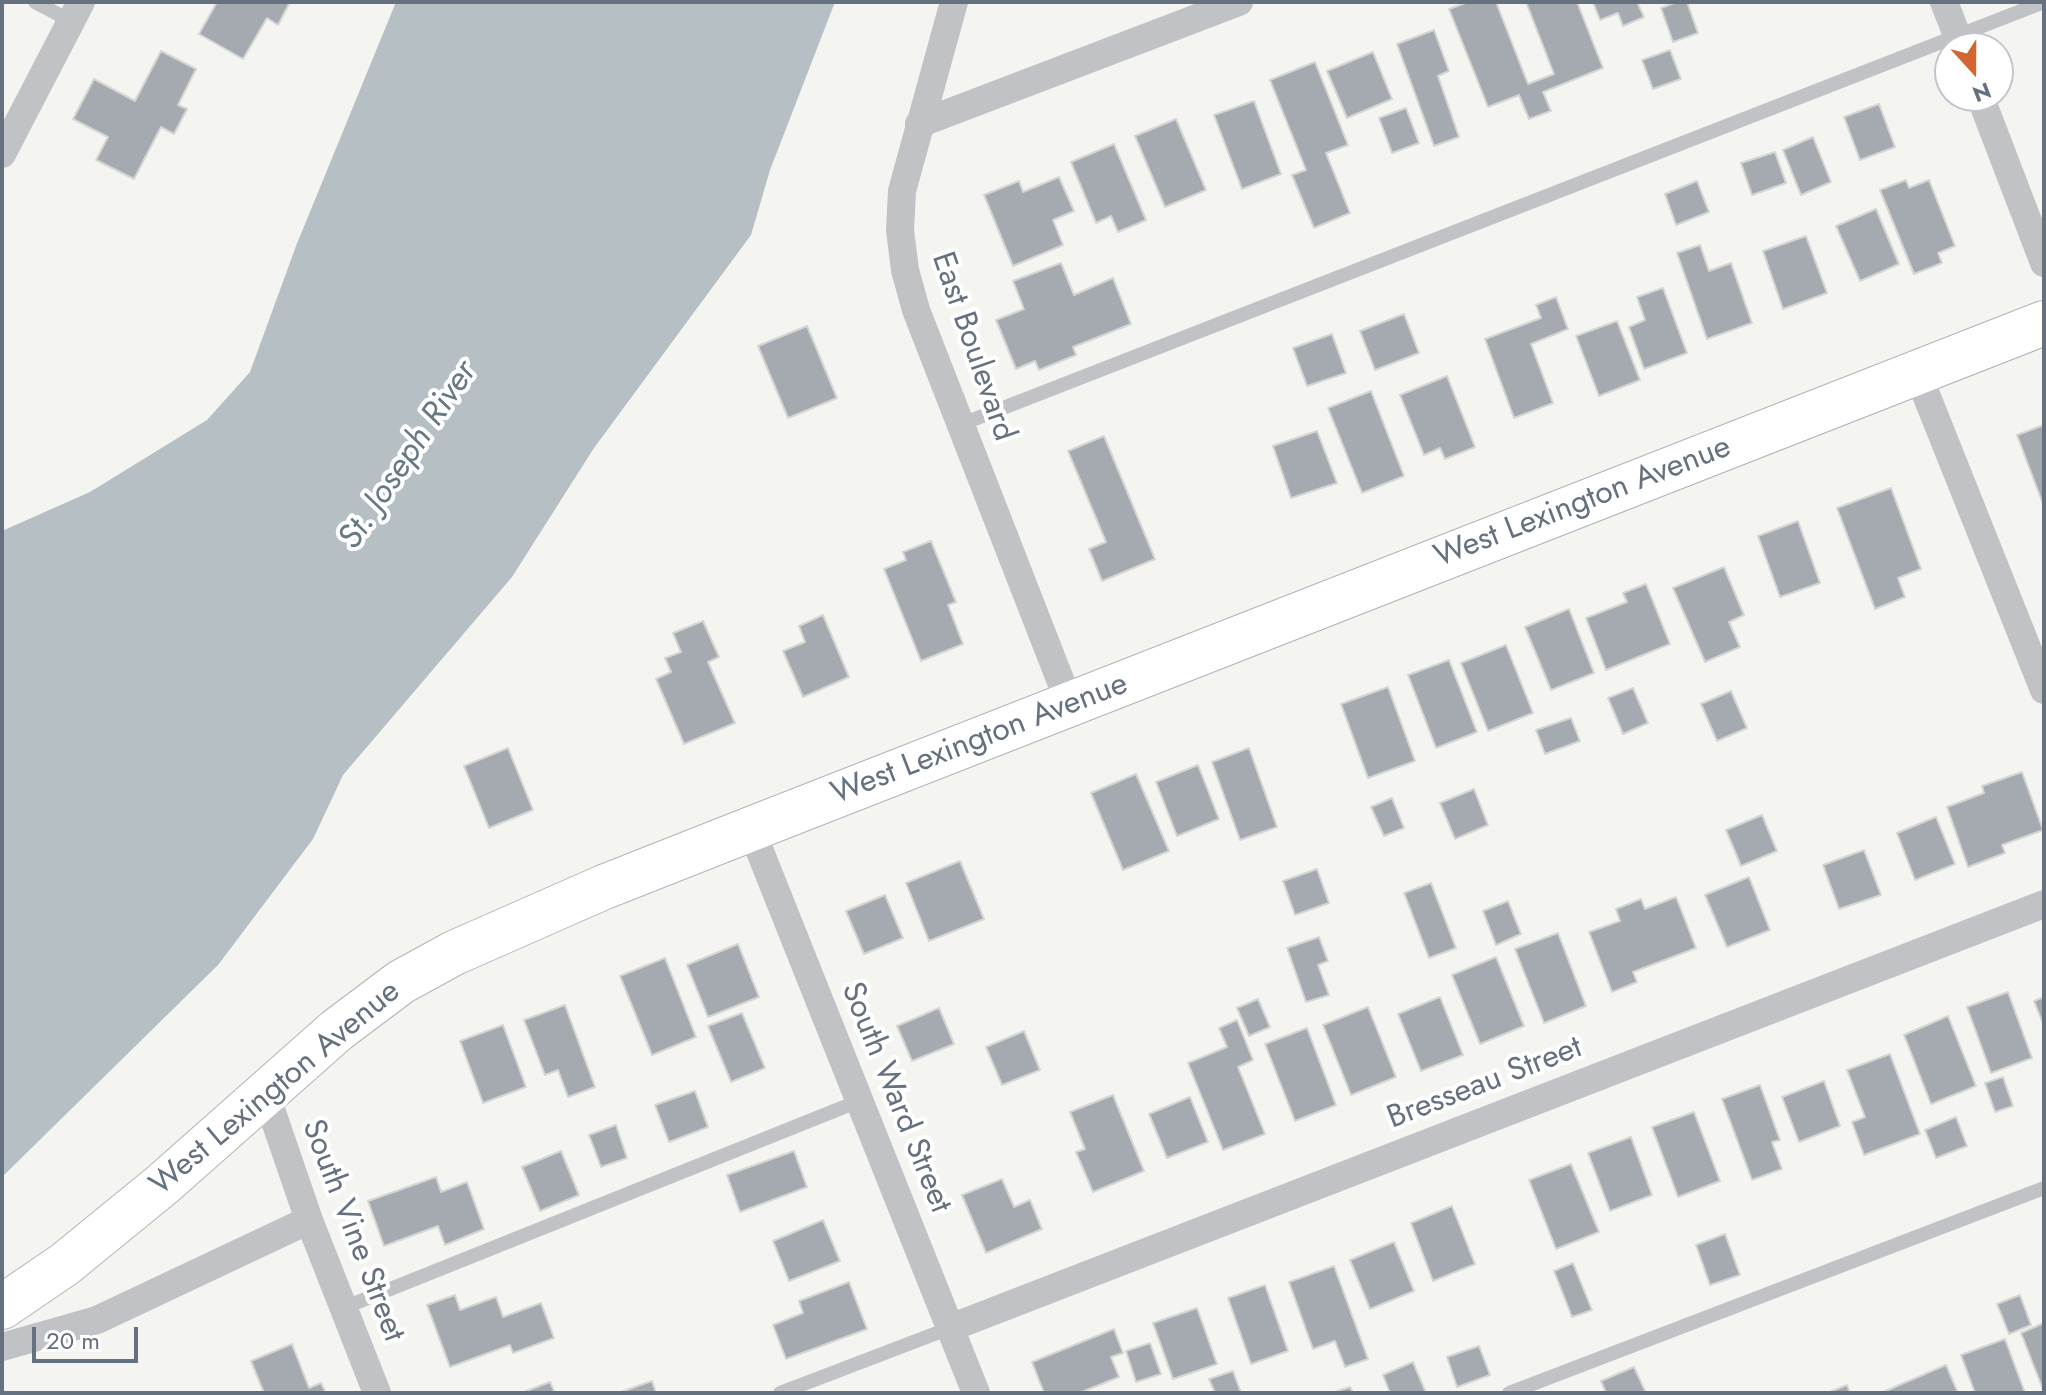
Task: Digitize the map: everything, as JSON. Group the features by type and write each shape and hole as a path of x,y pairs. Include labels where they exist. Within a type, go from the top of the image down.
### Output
{"main road":[{"name":"West Lexington Avenue","path":"2,1307 65,1264 163,1184 337,1030 401,982 454,953 604,887 2044,323"}],"street":[{"name":"East Boulevard","path":"954,2 902,191 900,230 905,270 916,310 1070,705"},
{"path":"919,124 1239,2"},
{"path":"1944,2 1956,32"},
{"path":"2,154 76,12"},
{"path":"1986,112 2044,263"},
{"path":"1917,372 2030,640 2044,690"},
{"name":"South Ward Street","path":"751,829 976,1393"},
{"name":"Bresseau Street","path":"950,1328 2044,904"},
{"name":"South Vine Street","path":"265,1092 309,1220 377,1393"},
{"path":"2,1347 97,1320 309,1220"}],"lane":[{"path":"35,2 76,12"},
{"path":"1981,32 2044,2"},
{"path":"962,424 1934,52"},
{"path":"343,1308 859,1101"},
{"path":"1509,1393 2044,1188"},
{"path":"780,1393 950,1328"}],"water":[{"name":"St. Joseph River","path":"396,2 835,2 770,170 751,235 594,448 512,577 343,775 313,839 218,965 2,1177 2,531 90,492 207,420 250,372 296,246"}],"building":[{"path":"217,2 290,2 278,25 267,18 243,59 199,34"},
{"path":"1468,2 1496,2 1528,84 1554,74 1526,2 1577,2 1603,68 1543,92 1551,111 1529,119 1519,95 1488,107 1449,9"},
{"path":"1593,2 1637,2 1644,17 1623,26 1618,13 1600,20"},
{"path":"1687,2 1698,33 1673,42 1661,8"},
{"path":"1434,30 1449,71 1438,76 1459,137 1434,146 1397,44"},
{"path":"1670,50 1681,79 1653,89 1642,60"},
{"path":"161,51 196,69 178,105 187,109 174,134 161,127 134,179 96,160 108,137 73,119 94,79 135,101"},
{"path":"1373,52 1392,99 1347,118 1327,71"},
{"path":"1315,62 1348,145 1326,153 1350,213 1314,228 1292,175 1306,170 1270,80"},
{"path":"1254,101 1281,174 1242,189 1214,115"},
{"path":"1879,104 1895,147 1860,160 1844,117"},
{"path":"1406,108 1419,143 1392,153 1379,118"},
{"path":"1176,119 1206,190 1165,207 1135,136"},
{"path":"1813,137 1831,182 1801,195 1783,150"},
{"path":"1114,144 1146,220 1118,232 1111,216 1096,223 1071,162"},
{"path":"1775,152 1786,183 1752,195 1741,163"},
{"path":"1059,177 1074,211 1053,220 1063,245 1013,266 984,195 1019,181 1023,192"},
{"path":"1906,180 1909,188 1929,180 1955,246 1938,253 1942,263 1914,274 1880,190"},
{"path":"1697,181 1709,212 1676,225 1665,194"},
{"path":"1876,209 1899,264 1860,281 1836,226"},
{"path":"1806,236 1827,293 1783,309 1763,251"},
{"path":"1700,245 1709,271 1731,263 1752,323 1707,339 1677,253"},
{"path":"1061,263 1074,295 1113,278 1131,324 1073,347 1076,355 1039,370 1035,361 1016,369 996,320 1024,309 1013,281"},
{"path":"1663,288 1687,353 1644,369 1629,327 1645,320 1637,297"},
{"path":"1556,297 1568,329 1531,344 1553,403 1514,418 1485,339 1541,318 1536,305"},
{"path":"1404,314 1419,353 1375,370 1360,331"},
{"path":"1617,321 1640,380 1599,396 1576,336"},
{"path":"807,326 837,398 788,418 758,346"},
{"path":"1332,334 1346,373 1307,386 1293,348"},
{"path":"1447,376 1475,447 1445,459 1440,448 1424,455 1400,395"},
{"path":"1371,391 1404,476 1362,493 1328,408"},
{"path":"2044,425 2044,503 2043,504 2017,435"},
{"path":"1317,431 1337,483 1291,498 1273,446"},
{"path":"1104,436 1155,559 1102,581 1089,549 1106,542 1068,451"},
{"path":"1891,488 1921,569 1898,578 1905,597 1875,609 1837,508"},
{"path":"1798,521 1820,583 1780,597 1758,536"},
{"path":"931,541 956,602 948,605 963,644 921,661 884,569 906,560 903,552"},
{"path":"1724,567 1744,615 1729,622 1740,647 1705,662 1673,588"},
{"path":"1646,584 1670,644 1606,670 1586,618 1627,602 1623,593"},
{"path":"1569,609 1594,673 1551,690 1525,627"},
{"path":"823,615 849,677 803,697 783,651 805,642 799,626"},
{"path":"703,621 719,657 708,662 735,723 684,744 656,679 671,672 665,658 681,652 673,633"},
{"path":"1506,645 1533,713 1488,731 1461,663"},
{"path":"1449,660 1477,732 1436,748 1408,675"},
{"path":"1388,687 1415,761 1368,778 1341,704"},
{"path":"1633,688 1648,723 1623,734 1608,698"},
{"path":"1731,691 1747,728 1717,741 1701,704"},
{"path":"1571,718 1580,741 1545,754 1536,730"},
{"path":"508,748 533,810 489,828 464,766"},
{"path":"1249,748 1277,827 1240,840 1212,762"},
{"path":"1198,765 1219,819 1177,836 1156,782"},
{"path":"2022,772 2043,830 2002,845 2005,853 1968,867 1947,807 1984,793 1982,786"},
{"path":"1136,774 1169,851 1123,870 1091,793"},
{"path":"1474,789 1488,825 1455,839 1440,803"},
{"path":"1392,798 1404,828 1384,836 1371,807"},
{"path":"1762,815 1777,851 1741,866 1726,830"},
{"path":"1936,817 1955,864 1915,880 1897,833"},
{"path":"1864,850 1881,895 1839,909 1823,865"},
{"path":"960,861 984,919 929,941 906,883"},
{"path":"1317,869 1329,903 1295,915 1283,881"},
{"path":"1749,877 1770,930 1727,947 1705,895"},
{"path":"1431,883 1456,948 1429,958 1404,893"},
{"path":"885,895 903,938 864,954 846,911"},
{"path":"1676,897 1696,948 1633,972 1637,982 1612,992 1589,932 1620,921 1616,909 1641,899 1645,909"},
{"path":"1508,901 1521,934 1496,945 1483,911"},
{"path":"1558,933 1586,1006 1544,1023 1515,949"},
{"path":"1319,937 1328,961 1318,965 1329,995 1306,1002 1287,948"},
{"path":"738,944 759,997 708,1017 687,965"},
{"path":"1496,957 1524,1026 1480,1044 1452,975"},
{"path":"665,958 696,1037 652,1055 620,976"},
{"path":"2008,992 2032,1058 1991,1073 1967,1007"},
{"path":"1440,997 1463,1055 1421,1071 1398,1014"},
{"path":"2044,997 2044,1026 2034,1001"},
{"path":"1258,999 1270,1027 1249,1036 1237,1008"},
{"path":"565,1005 595,1087 568,1097 558,1070 545,1075 524,1020"},
{"path":"1368,1007 1396,1077 1351,1095 1323,1025"},
{"path":"939,1008 954,1044 912,1061 897,1026"},
{"path":"742,1013 765,1068 731,1082 708,1026"},
{"path":"1948,1016 1976,1086 1931,1104 1904,1035"},
{"path":"1237,1020 1253,1060 1238,1067 1265,1134 1223,1150 1188,1063 1227,1047 1219,1028"},
{"path":"503,1025 526,1087 483,1103 460,1041"},
{"path":"1307,1028 1336,1105 1295,1121 1265,1044"},
{"path":"1024,1031 1040,1070 1002,1085 986,1047"},
{"path":"1890,1054 1920,1134 1864,1155 1852,1122 1865,1117 1847,1070"},
{"path":"2003,1077 2013,1106 1995,1112 1985,1083"},
{"path":"1824,1081 1840,1126 1799,1142 1782,1097"},
{"path":"1760,1085 1780,1140 1772,1142 1782,1169 1752,1180 1722,1099"},
{"path":"695,1091 708,1127 669,1142 655,1105"},
{"path":"1113,1095 1144,1171 1093,1192 1076,1152 1085,1149 1070,1112"},
{"path":"1190,1097 1208,1142 1167,1158 1149,1114"},
{"path":"1694,1112 1720,1181 1678,1197 1652,1127"},
{"path":"1956,1117 1967,1146 1936,1158 1925,1130"},
{"path":"616,1125 627,1158 601,1167 589,1135"},
{"path":"1631,1137 1652,1195 1610,1211 1588,1153"},
{"path":"561,1151 579,1195 540,1211 522,1167"},
{"path":"794,1151 807,1187 740,1212 727,1175"},
{"path":"1571,1164 1599,1232 1556,1249 1529,1180"},
{"path":"436,1177 441,1192 467,1182 484,1229 445,1245 438,1226 384,1246 368,1201"},
{"path":"1002,1179 1014,1207 1030,1200 1042,1229 986,1253 962,1195"},
{"path":"1452,1206 1475,1264 1433,1281 1411,1223"},
{"path":"823,1220 840,1261 789,1281 773,1241"},
{"path":"1725,1234 1740,1275 1710,1285 1696,1245"},
{"path":"1394,1242 1414,1291 1370,1309 1350,1260"},
{"path":"1573,1263 1592,1310 1572,1317 1554,1271"},
{"path":"1334,1266 1368,1359 1345,1367 1335,1341 1313,1349 1289,1282"},
{"path":"849,1282 867,1329 786,1359 773,1325 803,1313 799,1301"},
{"path":"1265,1285 1288,1351 1251,1364 1228,1298"},
{"path":"455,1295 460,1310 496,1297 503,1317 541,1303 554,1338 513,1353 510,1345 450,1367 427,1305"},
{"path":"2020,1295 2031,1325 2009,1334 1997,1304"},
{"path":"1197,1308 1217,1364 1173,1379 1153,1323"},
{"path":"2044,1323 2044,1392 2021,1333"},
{"path":"1114,1329 1123,1353 1111,1357 1119,1377 1079,1393 1044,1393 1032,1362"},
{"path":"2005,1339 2025,1393 1975,1393 1961,1355"},
{"path":"1150,1343 1161,1374 1136,1382 1126,1351"},
{"path":"292,1344 309,1388 321,1383 326,1393 264,1393 251,1361"},
{"path":"1479,1346 1490,1375 1457,1387 1447,1357"},
{"path":"1413,1362 1426,1393 1390,1393 1383,1375"},
{"path":"1946,1365 1958,1393 1883,1393 1883,1392"},
{"path":"1634,1367 1646,1393 1606,1393 1601,1381"},
{"path":"1233,1371 1241,1393 1215,1393 1209,1379"},
{"path":"652,1381 656,1393 618,1393"},
{"path":"550,1382 555,1393 521,1393"},
{"path":"1847,1385 1850,1393 1827,1393"},
{"path":"1350,1387 1353,1393 1332,1393"}]}
